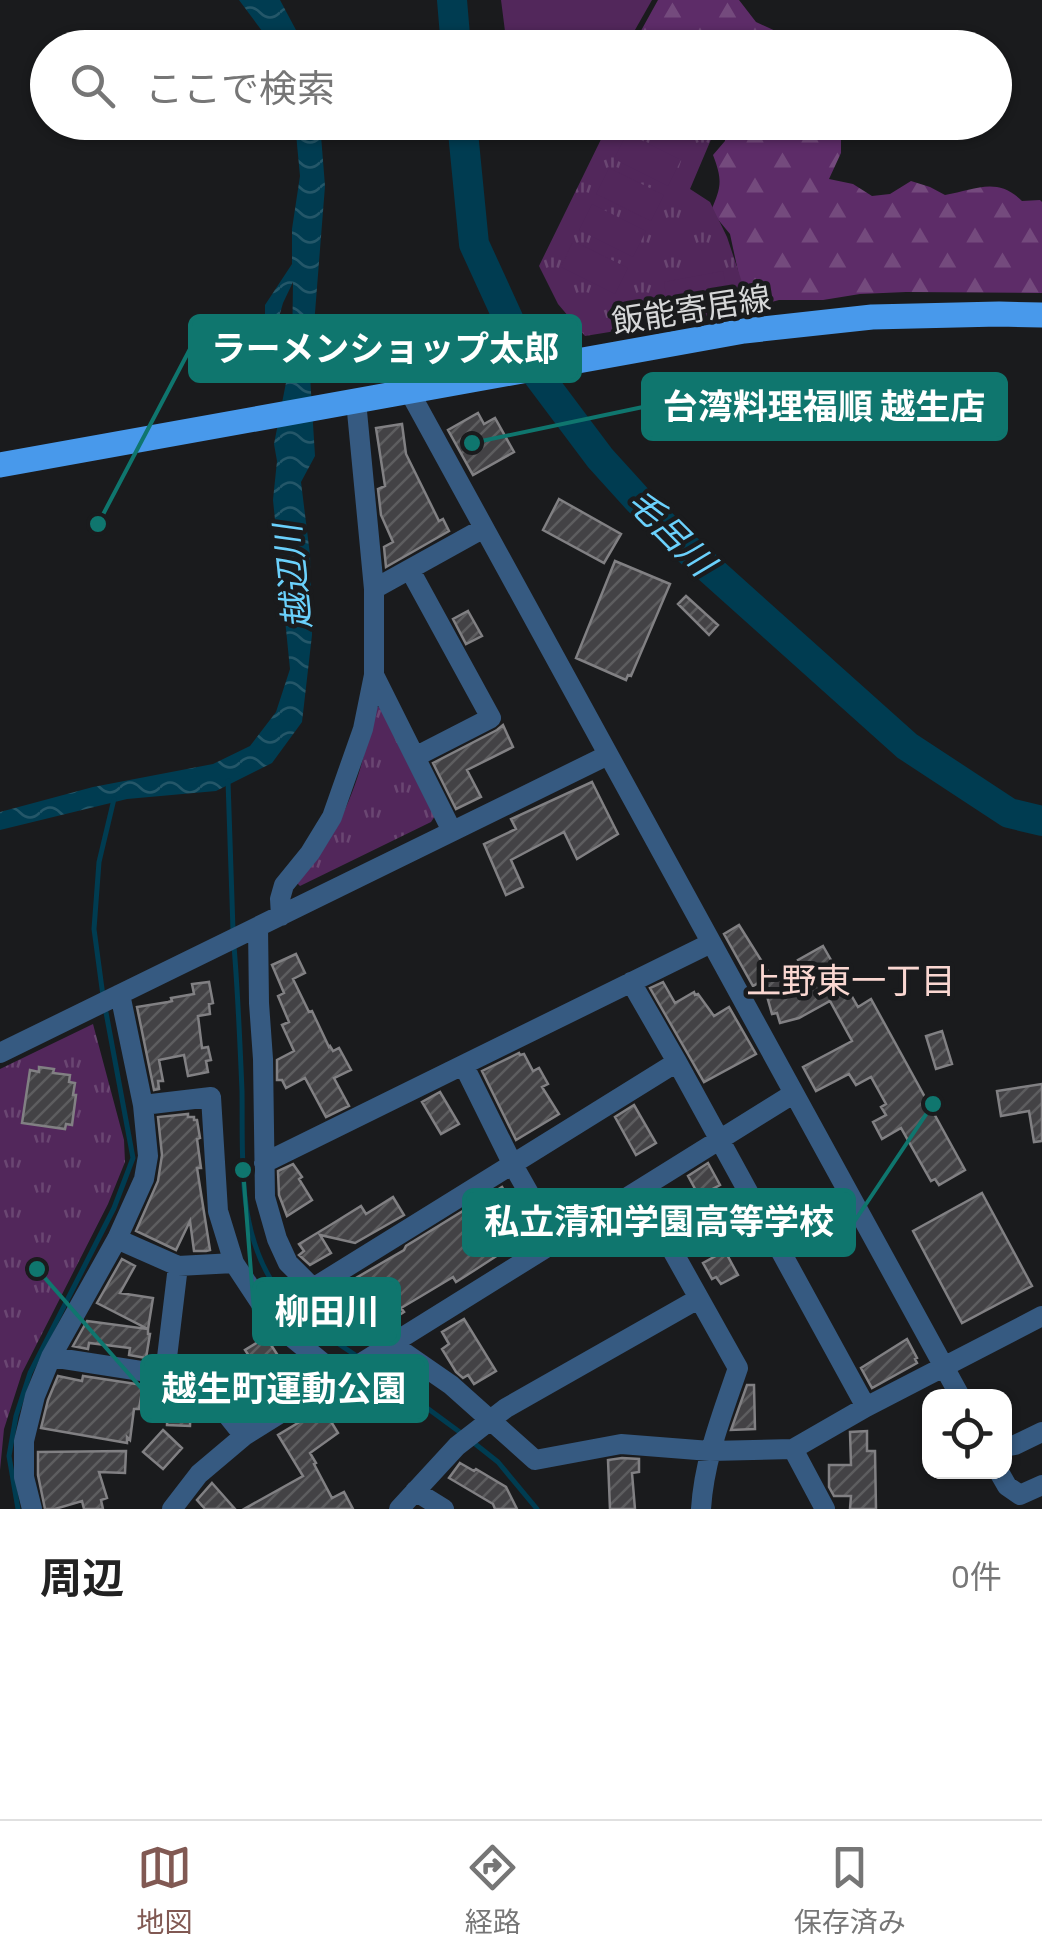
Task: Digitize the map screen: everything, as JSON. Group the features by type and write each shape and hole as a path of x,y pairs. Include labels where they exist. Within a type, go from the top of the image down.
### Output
{"main road":[{"name":"飯能寄居線","path":"0,465 744,331 920,315 1042,315"}],"street":[{"path":"409,390 956,1389"},
{"path":"281,916 284,885 332,817 363,729 374,676 374,589 347,402"},
{"path":"374,589 484,528"},
{"path":"410,570 491,718 415,757"},
{"path":"374,676 452,831"},
{"path":"0,1053 608,755"},
{"path":"254,929 264,1060 265,1197 288,1264 387,1348 451,1385 535,1460 621,1444 710,1451 793,1449 1042,1316"},
{"path":"264,1163 711,943"},
{"path":"631,982 866,1407"},
{"path":"32,1509 24,1477 25,1430 35,1396 117,1238 144,1179 148,1156 143,1105 118,995"},
{"path":"312,1288 677,1062"},
{"path":"464,1066 556,1241"},
{"path":"176,1508 199,1474 244,1436 793,1094"},
{"path":"143,1105 211,1096 218,1211 234,1263 273,1322 345,1372"},
{"path":"639,1191 738,1368 710,1451 700,1509"},
{"path":"117,1238 178,1266 234,1263"},
{"path":"165,1374 178,1266"},
{"path":"399,1509 457,1446 506,1408 698,1299"},
{"path":"52,1357 199,1380 244,1436"},
{"path":"1012,1446 1042,1432"},
{"path":"793,1449 826,1509"},
{"path":"1004,1479 1020,1495 1042,1485"},
{"path":"415,1491 444,1509"}],"green space":[{"path":"501,0 652,0 635,30 505,30"},
{"path":"658,0 739,0 756,22 773,30 641,30"},
{"path":"601,140 711,140 690,189 710,202 727,237 751,309 585,336 558,304 539,266"},
{"path":"624,140 641,140 681,160 668,186 614,159"},
{"path":"841,140 841,153 829,179 853,184 872,196 890,194 911,181 945,195 995,187 1022,201 1040,200 1042,293 906,292 764,304 750,301 742,290 730,234 711,211 719,184 713,155 725,141"},
{"path":"609,168 664,195 651,221 596,194"},
{"path":"592,204 646,231 633,257 579,230"},
{"path":"573,241 628,268 615,294 561,267"},
{"path":"723,271 728,299 668,310 664,282"},
{"path":"380,706 435,816 431,822 300,886 296,882 329,839 345,810 360,768 373,709"},
{"path":"93,1024 124,1140 125,1162 108,1204 22,1373 4,1429 0,1470 0,1069"}],"water":[{"path":"239,0 280,0 296,30 261,30"},
{"name":"越辺川","path":"297,140 321,140 325,186 310,376 315,456 301,482 310,555 312,635 302,722 272,763 216,791 127,799 0,830 0,812 93,787 213,764 250,746 276,712 290,669 273,500 277,461 274,444 292,352 293,282 265,366 265,305 292,264 292,229 300,176"}],"building":[{"path":"478,413 484,424 495,418 514,452 473,475 448,430"},
{"path":"402,424 406,454 439,521 443,519 449,531 386,567 384,547 393,542 381,515 378,489 385,486 376,428"},
{"path":"559,499 621,534 604,563 543,530"},
{"path":"615,561 670,584 626,680 576,658"},
{"path":"686,596 718,625 709,635 678,604"},
{"path":"468,611 482,636 466,644 453,619"},
{"path":"503,725 513,747 467,770 481,797 456,809 433,763"},
{"path":"592,782 618,834 577,859 564,832 511,860 523,887 506,895 484,844 516,829 511,819"},
{"path":"739,925 771,976 753,986 724,934"},
{"path":"823,946 858,1007 871,999 965,1170 939,1185 935,1179 931,1181 901,1128 882,1139 873,1122 886,1115 881,1107 886,1104 871,1077 856,1085 849,1074 816,1091 803,1067 852,1041 830,1001 799,1018 780,1023 777,1013 772,1014 763,982 804,971 798,960"},
{"path":"296,954 305,973 293,979 329,1047 333,1051 339,1048 351,1070 334,1078 349,1106 326,1117 305,1078 286,1088 282,1080 277,1080 277,1060 294,1051 282,1025 289,1022 278,996 284,993 272,965"},
{"path":"209,982 213,1003 209,1004 210,1014 198,1016 202,1048 208,1047 211,1060 206,1061 208,1072 188,1076 184,1055 159,1060 163,1081 158,1081 159,1089 154,1090 137,1007 194,994 192,984"},
{"path":"663,982 675,1003 694,992 714,1016 729,1007 756,1054 704,1082 650,988"},
{"path":"942,1031 952,1064 936,1069 926,1036"},
{"path":"524,1054 533,1071 539,1068 548,1084 542,1087 559,1114 516,1140 482,1071"},
{"path":"39,1067 70,1075 69,1082 75,1083 72,1125 66,1124 65,1129 22,1123 30,1070 39,1072"},
{"path":"1042,1084 1042,1141 1034,1142 1029,1111 1001,1116 997,1091"},
{"path":"440,1092 459,1124 441,1134 422,1102"},
{"path":"634,1105 656,1143 636,1155 615,1117"},
{"path":"188,1114 197,1120 200,1138 197,1139 201,1168 197,1168 210,1250 206,1251 194,1251 190,1221 176,1250 136,1231 158,1181 162,1155 158,1117"},
{"path":"708,1163 720,1185 699,1196 688,1176"},
{"path":"293,1164 312,1200 287,1216 279,1195 278,1171"},
{"path":"502,1187 527,1229 501,1245 504,1251 456,1282 453,1277 401,1308 404,1312 387,1323 370,1312 360,1296 352,1300 337,1289 404,1250"},
{"path":"982,1193 1032,1286 962,1323 913,1231"},
{"path":"393,1197 404,1215 355,1243 320,1235 331,1253 310,1265 299,1255 304,1251 299,1244 361,1206 366,1214"},
{"path":"725,1251 738,1275 721,1284 716,1277 712,1279 703,1263"},
{"path":"122,1259 135,1266 120,1293 153,1298 148,1329 97,1303"},
{"path":"464,1319 496,1371 474,1384 468,1375 463,1378 456,1372 442,1349 449,1344 442,1332"},
{"path":"87,1321 148,1329 146,1358 129,1355 130,1348 89,1343 88,1349 73,1346"},
{"path":"266,1337 282,1362 265,1374 245,1350"},
{"path":"907,1339 917,1363 872,1388 861,1368"},
{"path":"58,1376 143,1385 139,1409 134,1409 130,1440 127,1437 127,1443 41,1428"},
{"path":"747,1385 754,1385 755,1429 731,1430"},
{"path":"168,1394 187,1394 187,1400 191,1400 190,1426 167,1425"},
{"path":"313,1414 317,1421 327,1415 338,1433 310,1453 314,1464 332,1498 344,1492 353,1509 244,1509 303,1476 278,1435"},
{"path":"163,1430 182,1448 163,1469 143,1452"},
{"path":"867,1431 867,1451 875,1451 876,1509 850,1509 851,1496 834,1496 829,1487 829,1465 851,1465 850,1432"},
{"path":"126,1451 125,1473 99,1472 107,1498 101,1500 103,1509 84,1509 82,1501 45,1509 38,1452"},
{"path":"639,1459 639,1472 632,1473 635,1509 610,1509 608,1460"},
{"path":"460,1463 506,1487 517,1509 495,1509 493,1504 449,1478"},
{"path":"212,1483 235,1509 205,1509 197,1500"}],"waterway":[{"name":"毛呂川","path":"452,0 454,30"},
{"name":"毛呂川","path":"464,140 474,244 528,362 600,458 685,547 907,746 1009,813 1042,821"},
{"path":"228,781 233,930"},
{"path":"103,996 94,929 99,862 114,799"},
{"path":"234,946 244,1187 259,1257 288,1302 361,1359"},
{"path":"18,1509 9,1456 16,1416 30,1373 114,1208 133,1158 105,1007"},
{"path":"370,1366 461,1433"},
{"path":"474,1443 498,1462 537,1509"}],"place":[{"name":"台湾料理福順 越生店","path":"472,443"},
{"name":"ラーメンショップ太郎","path":"98,524"},
{"name":"私立清和学園高等学校","path":"933,1104"},
{"name":"柳田川","path":"243,1170"},
{"name":"越生町運動公園","path":"37,1269"}],"district":[{"name":"上野東一丁目","path":"851,979"}]}
